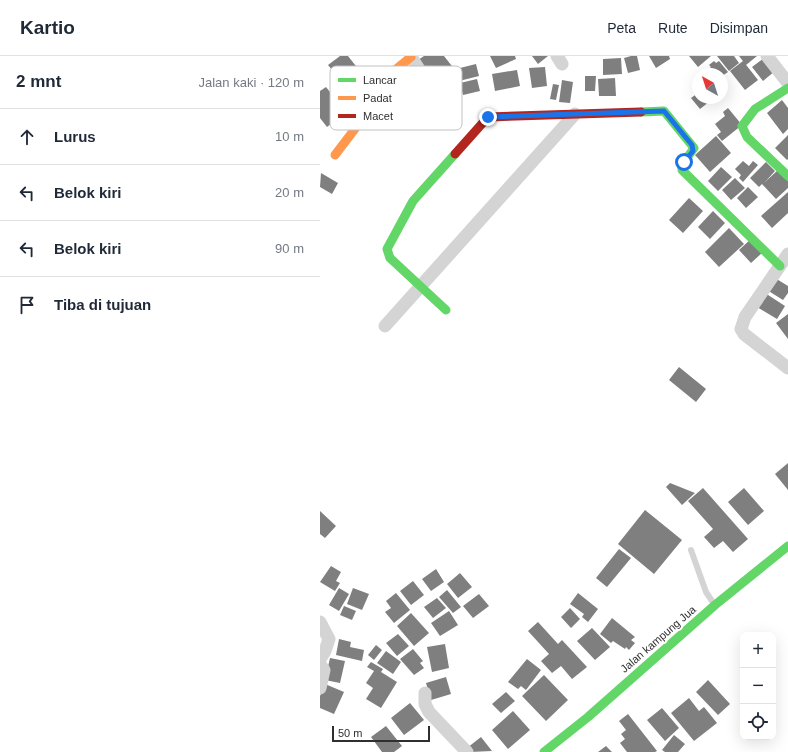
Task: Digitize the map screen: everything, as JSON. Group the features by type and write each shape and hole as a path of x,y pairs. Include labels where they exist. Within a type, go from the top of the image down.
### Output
{"street":[{"path":"400,66 412,56 418,66"},
{"path":"767,56 788,84"},
{"path":"788,88 754,111 745,119 742,126 747,137 788,176"},
{"path":"446,310 390,258 387,249 413,201 488,117 664,111 692,145 693,151 682,165 682,170 780,266"},
{"path":"385,326 575,114"},
{"path":"334,155 354,130"},
{"path":"788,254 745,317 741,329 744,334 788,368"},
{"name":"Jalan kampung Jua","path":"544,752 588,717 715,605 788,546"},
{"path":"320,622 329,639 325,651 320,659"},
{"path":"320,664 324,670 320,688"},
{"path":"425,693 425,704 429,712 467,752"}],"lane":[{"path":"691,550 706,592 715,605"}],"building":[{"path":"340,56 348,56 356,66 330,66 330,67 328,65"},
{"path":"424,56 444,56 452,66 422,66 418,60"},
{"path":"490,56 515,56 516,59 496,68"},
{"path":"532,56 548,56 538,64"},
{"path":"637,56 640,70 628,73 624,58"},
{"path":"649,56 669,56 670,59 656,68"},
{"path":"689,56 711,56 698,67"},
{"path":"717,56 734,56 739,63 729,71"},
{"path":"739,56 757,56 746,65"},
{"path":"621,58 622,74 603,75 603,59"},
{"path":"764,58 775,71 763,81 752,67"},
{"path":"714,61 716,63 719,61 725,68 710,68 711,67 709,65"},
{"path":"743,61 758,80 745,90 730,71"},
{"path":"476,64 479,76 462,80 462,68"},
{"path":"545,67 547,86 532,88 529,68"},
{"path":"517,70 520,86 495,91 492,74"},
{"path":"585,76 596,76 595,91 585,91"},
{"path":"615,78 616,96 599,96 598,79"},
{"path":"477,79 480,91 463,95 462,83"},
{"path":"562,80 573,82 570,103 559,102"},
{"path":"553,84 559,85 556,100 550,99"},
{"path":"326,87 330,92 330,125 327,127 320,118 320,91"},
{"path":"782,100 788,108 788,129 783,134 767,113"},
{"path":"696,104 706,104 700,109"},
{"path":"728,108 742,125 722,141 717,135 721,132 715,124 725,116 723,112"},
{"path":"788,135 788,159 787,160 775,148"},
{"path":"716,136 731,153 710,172 695,155"},
{"path":"743,161 749,166 753,161 758,165 743,182 739,178 741,175 735,169"},
{"path":"766,162 775,171 765,182 778,170 788,181 788,188 776,199 762,184 759,187 750,178"},
{"path":"721,167 732,177 718,191 708,181"},
{"path":"321,173 338,183 332,194 320,187"},
{"path":"735,178 745,188 731,200 722,190"},
{"path":"748,187 758,197 746,208 737,198"},
{"path":"788,192 788,213 772,228 761,216"},
{"path":"689,198 703,211 683,233 669,220"},
{"path":"713,211 725,223 710,239 698,227"},
{"path":"729,228 744,244 719,267 705,252"},
{"path":"751,239 763,252 751,263 739,250"},
{"path":"775,278 788,286 788,293 783,300 767,290"},
{"path":"765,293 785,306 777,319 757,307"},
{"path":"788,314 788,339 776,323"},
{"path":"679,367 706,389 696,402 669,380"},
{"path":"788,463 788,490 775,474"},
{"path":"670,483 695,493 682,505 666,487"},
{"path":"703,488 748,539 733,552 723,541 714,548 704,537 713,529 688,501"},
{"path":"744,488 764,511 748,525 728,502"},
{"path":"645,510 682,540 654,574 618,544"},
{"path":"320,511 336,526 325,538 320,534"},
{"path":"619,549 631,558 607,587 596,578"},
{"path":"331,566 341,572 336,581 340,583 335,591 320,582"},
{"path":"436,569 444,582 431,591 422,579"},
{"path":"460,573 472,587 458,598 447,584"},
{"path":"413,581 424,595 411,605 400,591"},
{"path":"339,588 349,594 339,611 329,605"},
{"path":"353,588 369,594 362,610 347,604"},
{"path":"447,590 461,607 453,613 439,597"},
{"path":"396,593 410,610 394,623 385,612 391,608 386,601"},
{"path":"578,593 598,609 588,622 582,617 584,614 570,604"},
{"path":"479,594 489,606 473,618 463,606"},
{"path":"437,598 446,608 433,618 424,607"},
{"path":"344,606 356,611 352,620 340,615"},
{"path":"570,608 580,619 571,628 561,617"},
{"path":"449,611 458,625 440,636 431,623"},
{"path":"411,613 429,633 414,646 397,626"},
{"path":"612,618 635,637 631,640 635,643 629,650 613,641 611,643 600,634"},
{"path":"538,622 558,644 562,640 587,667 572,679 561,666 552,673 541,661 549,654 528,631"},
{"path":"592,628 610,647 595,660 577,641"},
{"path":"398,634 409,646 397,656 386,643"},
{"path":"339,639 351,642 350,647 364,650 362,661 336,655"},
{"path":"445,644 449,668 432,672 427,647"},
{"path":"376,645 382,650 374,660 368,655"},
{"path":"413,649 423,661 420,663 424,668 414,675 400,659"},
{"path":"386,651 401,662 393,674 377,663"},
{"path":"330,658 345,661 340,683 325,680"},
{"path":"527,659 541,670 526,690 521,686 518,689 508,682"},
{"path":"371,662 383,669 381,672 397,682 381,708 366,699 373,688 366,683 374,671 367,667"},
{"path":"544,675 568,700 546,721 522,696"},
{"path":"446,677 451,694 431,700 426,683"},
{"path":"708,680 730,704 718,715 696,692"},
{"path":"325,684 344,692 334,714 320,708 320,696"},
{"path":"506,692 515,701 501,713 492,704"},
{"path":"689,698 699,711 704,707 717,723 694,741 671,713"},
{"path":"410,703 424,720 404,735 391,718"},
{"path":"662,708 679,728 665,741 647,720"},
{"path":"513,711 530,730 508,749 492,730"},
{"path":"628,714 657,751 627,752 620,743 625,739 621,734 626,730 619,721"},
{"path":"386,726 402,746 394,752 382,752 371,737"},
{"path":"674,735 685,744 678,752 665,752 662,750"},
{"path":"481,737 492,751 470,752 467,748"},
{"path":"606,746 612,752 598,752"}],"traffic: fast":[{"path":"788,88 755,109 742,126 747,137 788,176"},
{"path":"641,112 664,111 694,148 682,165 682,170 780,266"},
{"path":"446,310 390,258 387,249 413,201 455,154"},
{"path":"544,752 588,717 715,605 788,546"}],"traffic: slow":[{"path":"400,66 411,57"},
{"path":"335,155 354,130"}],"traffic: jam":[{"path":"455,154 488,117 641,112"}],"route":[{"path":"488,117 664,111 694,148 692,153 684,162"}]}
